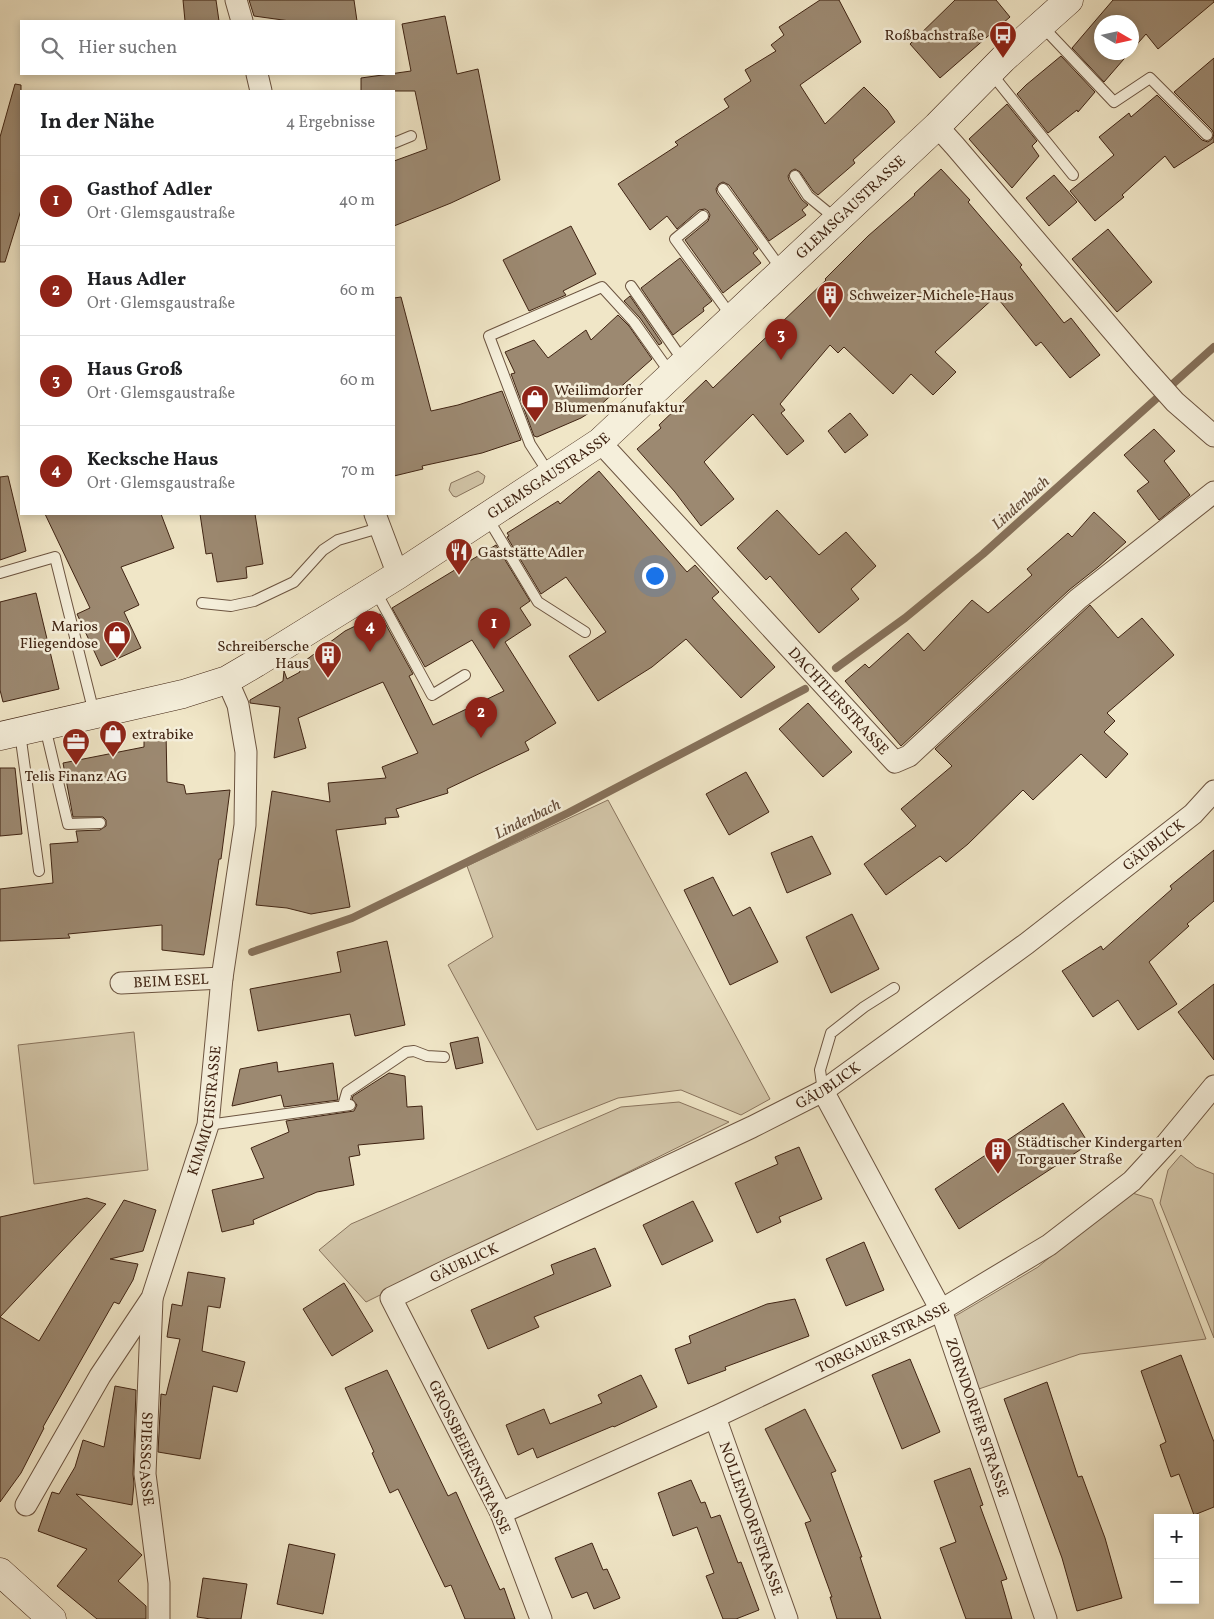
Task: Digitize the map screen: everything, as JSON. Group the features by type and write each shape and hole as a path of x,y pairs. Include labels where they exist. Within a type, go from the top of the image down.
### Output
{"main road":[{"name":"GLEMSGAUSTRASSE","path":"22,731 182,694 227,680 398,575 600,442 937,126 990,72 1069,0"},
{"path":"4,1583 52,1619"}],"street":[{"path":"236,0 242,20"},
{"path":"257,75 261,90"},
{"path":"937,126 1140,364 1175,402 1214,436"},
{"name":"DACHTLERSTRASSE","path":"600,442 895,762 909,756 1078,599 1214,492"},
{"path":"377,521 398,575"},
{"name":"KIMMICHSTRASSE","path":"26,1505 100,1376 152,1298 208,1125 222,978 245,825 246,752 238,704 227,680"},
{"name":"GÄUBLICK","path":"391,1298 752,1128 823,1091 1026,944 1193,814 1214,791"},
{"name":"BEIM ESEL","path":"121,983 222,978"},
{"name":"TORGAUER STRASSE","path":"501,1513 715,1417 941,1310 1049,1245 1132,1181 1167,1143 1214,1086"},
{"name":"ZORNDORFER STRASSE","path":"823,1091 941,1310 1046,1619"},
{"name":"SPIESSGASSE","path":"152,1298 145,1474 159,1583 159,1619"},
{"name":"GROSSBEERENSTRASSE","path":"391,1298 501,1513 542,1619"},
{"name":"NOLLENDORFSTRASSE","path":"715,1417 787,1619"}],"lane":[{"path":"1042,25 1114,102 1150,78 1207,135"},
{"path":"990,72 1074,175"},
{"path":"395,143 410,136"},
{"path":"794,176 808,196 837,220"},
{"path":"723,189 782,271"},
{"path":"703,216 675,239 733,318"},
{"path":"631,286 678,369"},
{"path":"550,476 530,444 489,336 602,287 678,369"},
{"path":"486,516 538,602 585,632"},
{"path":"202,603 231,606 254,601 294,582 323,550 338,540 377,521"},
{"path":"0,572 55,557 94,714"},
{"path":"374,589 432,695 465,675"},
{"path":"22,731 68,824 100,823"},
{"path":"22,731 39,871"},
{"path":"823,1091 820,1070 832,1033 864,1007 894,988"},
{"path":"208,1125 346,1105 347,1092 406,1052 414,1051 427,1056 444,1057"}],"shaded area":[{"path":"478,471 485,476 483,483 456,497 453,496 449,490 451,483"},
{"path":"608,800 770,1099 741,1115 681,1090 618,1098 537,1130 448,965 493,937 467,866"},
{"path":"134,1032 148,1170 34,1184 18,1045"},
{"path":"679,1102 729,1122 366,1302 319,1250 351,1224 621,1107"},
{"path":"1181,1155 1196,1167 1214,1174 1214,1338 1160,1203 1168,1170"},
{"path":"1129,1192 1152,1199 1206,1339 1080,1354 976,1390 952,1318 1038,1267"}],"building":[{"path":"183,0 216,0 219,20 185,20"},
{"path":"249,0 354,0 357,20 283,20 254,16"},
{"path":"820,0 839,0 861,42 800,85 825,124 864,87 887,110 895,122 853,160 855,163 818,195 800,172 795,169 791,171 788,176 789,180 802,200 808,205 802,210 806,215 769,241 729,185 723,182 719,184 716,189 717,193 758,249 753,253 761,263 723,293 685,240 708,221 710,215 708,211 705,209 699,210 677,229 667,216 650,230 618,184 678,145 675,142 729,107 724,99 751,81 745,70 776,51 771,45 784,35 779,27"},
{"path":"955,0 996,0 1010,17 940,78 910,44"},
{"path":"1113,0 1214,0 1214,2 1158,49 1146,34 1139,42 1139,15 1100,15"},
{"path":"445,16 457,74 478,69 500,180 451,203 395,226 395,161 427,149 415,91 361,90 361,78 395,75 395,73 411,71 402,24"},
{"path":"1094,22 1094,60 1123,60 1104,82 1072,48"},
{"path":"1061,56 1095,92 1078,112 1077,110 1048,133 1017,94"},
{"path":"1214,58 1214,134 1174,92"},
{"path":"15,84 21,85 20,213 5,262 0,262 0,137"},
{"path":"1157,95 1202,140 1208,142 1214,134 1214,142 1174,168 1165,156 1122,195 1124,197 1095,221 1070,191 1114,155 1099,137 1129,113 1131,117"},
{"path":"1007,104 1037,141 1032,146 1039,156 1012,188 969,139"},
{"path":"941,169 970,200 968,202 1022,265 1020,267 1064,323 1071,318 1100,355 1070,378 1041,342 1036,346 996,296 935,352 956,372 933,395 911,374 893,394 844,347 838,353 830,345 780,404 785,410 781,413 804,441 787,455 753,414 704,462 734,499 701,526 675,492 637,449 661,428 659,425 706,380 713,388 826,280 868,236 915,195"},
{"path":"1054,175 1077,202 1049,226 1026,198"},
{"path":"571,226 596,274 563,291 566,295 529,311 503,260"},
{"path":"1108,229 1152,282 1117,312 1072,259"},
{"path":"680,258 712,301 703,308 704,311 673,335 641,288"},
{"path":"630,296 662,343 659,345 640,318 624,301"},
{"path":"401,297 431,411 458,405 502,391 521,440 482,453 422,466 423,469 395,476 395,298"},
{"path":"618,315 629,326 652,359 597,408 581,418 537,437 534,436 511,374 515,373 505,352 534,340 548,358 586,330 591,340"},
{"path":"850,413 868,435 845,453 828,431"},
{"path":"1154,429 1175,451 1164,461 1190,495 1159,520 1137,491 1149,482 1124,455"},
{"path":"599,471 687,572 695,565 719,592 712,598 775,667 741,698 686,639 652,667 598,701 569,656 606,632 566,577 541,594 507,537 509,536 507,533 558,501 560,504"},
{"path":"8,476 26,551 0,560 0,477"},
{"path":"777,510 819,555 846,532 876,566 851,589 859,599 819,633 770,576 766,580 737,548"},
{"path":"1094,512 1126,542 1069,590 901,746 845,681 865,664 869,668 908,633 924,651 972,600 988,613 1032,575 1027,569 1068,533 1072,537"},
{"path":"45,515 161,515 174,548 121,567 139,605 124,612 141,648 101,666 77,614 90,608"},
{"path":"200,515 255,515 263,564 246,567 247,578 217,582 212,553 206,554"},
{"path":"496,545 530,601 520,608 531,625 505,642 556,723 525,742 529,750 447,789 448,793 396,809 399,817 385,818 386,824 336,830 350,907 311,914 287,908 256,905 272,791 330,802 328,783 386,778 382,767 418,753 383,682 298,718 306,748 274,758 280,707 250,703 250,700 283,681 284,671 287,679 300,672 298,666 345,631 380,614 413,674 409,676 433,725 504,691 472,640 425,667 392,608"},
{"path":"36,593 59,689 3,702 0,690 0,602"},
{"path":"1090,605 1118,638 1142,618 1174,655 1107,713 1115,721 1104,732 1128,754 1106,778 1081,754 1033,800 1023,790 968,844 946,862 940,856 886,895 864,864 916,826 901,809 952,766 935,749"},
{"path":"808,703 852,752 823,777 779,729"},
{"path":"166,732 167,782 184,785 186,794 230,790 221,859 219,859 204,955 162,950 162,925 68,934 70,938 0,941 0,889 53,883 50,844 78,842 76,831 100,830 106,826 106,820 103,817 73,817 63,763 144,747 144,735"},
{"path":"0,768 15,768 22,834 0,836"},
{"path":"746,772 769,812 729,835 706,794"},
{"path":"812,836 831,874 787,893 771,853"},
{"path":"1214,850 1214,901 1187,924 1189,926 1149,962 1177,1004 1138,1030 1118,1000 1093,1017 1062,971 1101,946 1103,950 1172,889 1170,886"},
{"path":"713,877 733,916 750,907 778,962 730,985 684,890"},
{"path":"852,914 879,969 831,993 806,937"},
{"path":"387,941 405,1025 355,1036 350,1014 258,1031 250,989 341,972 337,952"},
{"path":"1214,984 1214,1060 1178,1012"},
{"path":"478,1037 483,1063 456,1069 450,1043"},
{"path":"277,1062 278,1072 333,1063 338,1100 284,1107 281,1095 232,1106 240,1069"},
{"path":"389,1073 405,1076 407,1107 422,1106 424,1139 358,1145 360,1155 349,1157 354,1185 317,1192 253,1220 254,1224 222,1232 212,1190 264,1178 251,1148 289,1132 286,1121 354,1111 357,1105 352,1099 353,1096"},
{"name":"Städtischer Kindergarten Torgauer Straße","path":"1063,1103 1089,1144 959,1229 935,1189"},
{"path":"799,1147 822,1199 779,1217 781,1222 757,1233 735,1183 778,1164 775,1157"},
{"path":"87,1198 106,1204 0,1317 0,1217"},
{"path":"124,1200 156,1210 143,1251 110,1259 138,1264 133,1280 119,1304 114,1302 43,1427 21,1473 0,1502 0,1317 39,1341"},
{"path":"693,1201 713,1241 662,1265 643,1225"},
{"path":"864,1242 884,1290 846,1306 826,1259"},
{"path":"595,1248 611,1286 534,1317 539,1327 488,1349 471,1310 554,1274 551,1265"},
{"path":"188,1272 225,1278 220,1308 208,1306 202,1351 245,1362 237,1392 213,1386 200,1459 158,1452 161,1394 166,1395 180,1339 167,1337 172,1304 182,1306"},
{"path":"344,1283 373,1331 332,1356 303,1309"},
{"path":"795,1299 809,1336 725,1367 726,1370 688,1384 675,1349 691,1343 689,1336 767,1304"},
{"path":"1181,1355 1214,1442 1214,1507 1194,1514 1179,1474 1171,1477 1160,1445 1166,1442 1141,1371"},
{"path":"910,1359 940,1432 902,1449 872,1375"},
{"path":"387,1370 448,1496 456,1492 500,1590 504,1588 515,1619 465,1619 451,1585 445,1587 398,1489 390,1493 345,1388"},
{"path":"641,1375 657,1407 614,1427 537,1458 533,1448 518,1455 506,1425 544,1409 550,1424 602,1403 598,1395"},
{"path":"1047,1382 1078,1477 1082,1476 1105,1538 1122,1598 1077,1611 1062,1558 1004,1399"},
{"path":"115,1386 136,1390 132,1505 76,1494 142,1555 118,1581 146,1606 146,1619 97,1619 57,1586 87,1549 38,1531 52,1492 59,1494 75,1467 83,1440 104,1447"},
{"path":"805,1409 836,1471 831,1473 862,1557 860,1557 881,1619 837,1619 830,1597 832,1597 805,1523 811,1521 765,1429"},
{"path":"970,1468 983,1505 980,1506 1007,1579 1001,1581 1012,1619 966,1619 940,1548 956,1542 934,1481"},
{"path":"691,1480 701,1503 705,1502 711,1518 720,1515 738,1563 741,1562 759,1610 736,1619 723,1619 706,1576 714,1573 697,1527 673,1536 658,1493"},
{"path":"592,1543 603,1570 607,1569 620,1598 594,1609 587,1592 572,1598 555,1558"},
{"path":"289,1544 335,1554 323,1614 277,1604"},
{"path":"203,1578 247,1584 241,1619 197,1617"}],"waterway":[{"name":"Lindenbach","path":"836,668 905,618 983,554 1214,347"},
{"name":"Lindenbach","path":"252,952 352,918 568,813 805,689"}],"place":[{"name":"Roßbachstraße","path":"1003,59"},
{"name":"Schweizer-Michele-Haus","path":"830,319"},
{"name":"Haus Groß","path":"781,360"},
{"name":"Weilimdorfer Blumenmanufaktur","path":"535,423"},
{"name":"Gaststätte Adler","path":"459,576"},
{"name":"Gasthof Adler","path":"494,649"},
{"name":"Kecksche Haus","path":"370,652"},
{"name":"Marios Fliegendose","path":"117,659"},
{"name":"Schreibersche Haus","path":"328,679"},
{"name":"Haus Adler","path":"481,738"},
{"name":"extrabike","path":"113,758"},
{"name":"Telis Finanz AG","path":"76,766"},
{"name":"Städtischer Kindergarten Torgauer Straße","path":"998,1175"}]}
